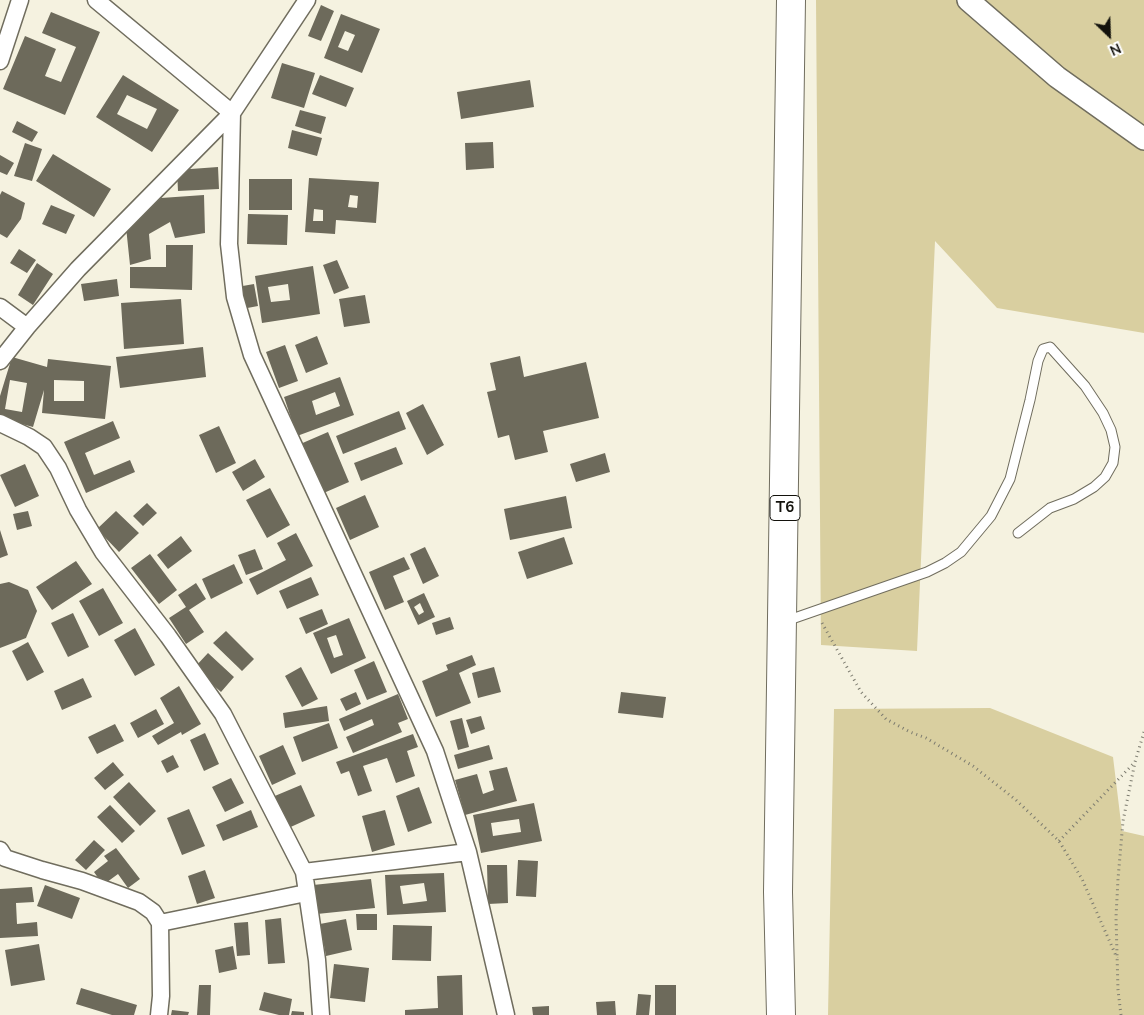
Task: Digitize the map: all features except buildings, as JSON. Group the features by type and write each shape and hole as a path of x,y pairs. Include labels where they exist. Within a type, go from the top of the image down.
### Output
{"highway":[{"name":"T6","path":"781,1015 778,892 791,0"}],"street":[{"path":"0,61 20,0"},
{"path":"96,0 232,113"},
{"path":"0,361 78,269 232,113 306,0"},
{"path":"968,0 1058,78 1144,139"},
{"path":"232,113 230,244 235,297 252,355 435,751 468,852 506,1015"},
{"path":"0,307 27,327"},
{"path":"0,423 29,437 44,447 58,468 78,510 103,552 168,636 223,714 304,872 318,960 321,1015"},
{"path":"304,872 468,852"},
{"path":"2,856 82,881 139,902 153,912 160,922 161,996 159,1015"},
{"path":"160,922 306,894"}],"lane":[{"path":"783,621 927,572 961,552 991,516 1010,479 1038,361 1043,349 1050,347 1085,386 1104,413 1115,447 1113,463 1105,476 1094,487 1074,499 1050,508 1018,533"}],"path":[{"path":"816,611 861,692 886,719 926,738 973,766 1016,800 1059,841 1082,879 1117,958"},
{"path":"1120,1015 1116,916 1123,820 1135,762 1144,732"},
{"path":"1059,841 1135,762"}],"shaded area":[{"path":"816,0 1144,0 1144,333 997,308 935,241 917,651 821,645"},
{"path":"990,708 1113,757 1122,831 1144,836 1144,1015 828,1015 834,709"}]}
